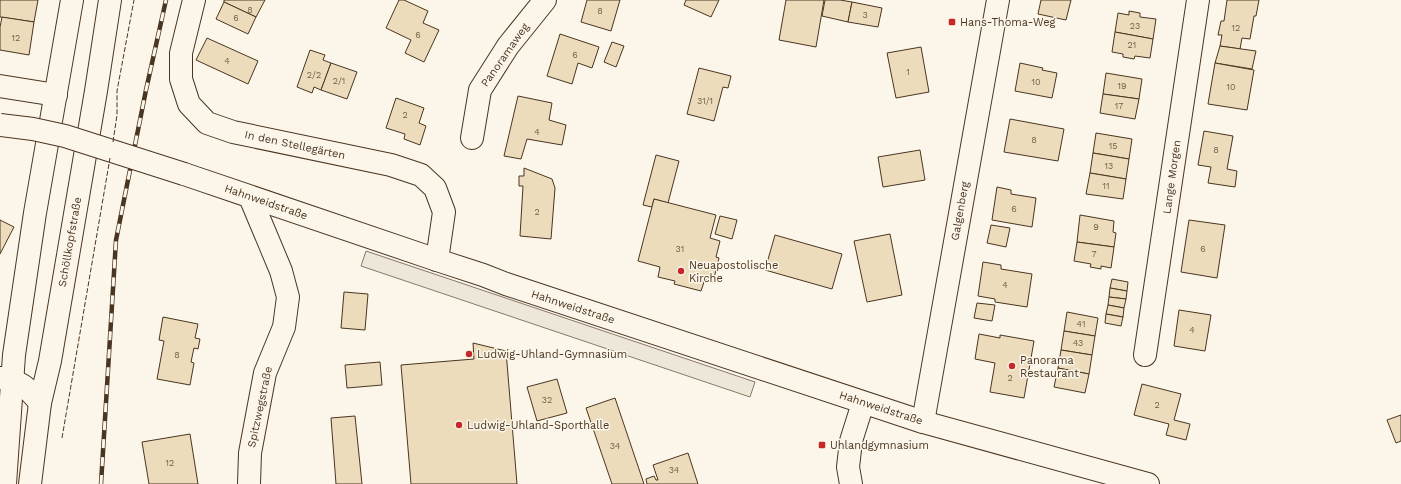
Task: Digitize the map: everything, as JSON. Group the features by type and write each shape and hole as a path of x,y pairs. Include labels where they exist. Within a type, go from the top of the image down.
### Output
{"street":[{"path":"5,484 6,379 14,356 35,213 72,0"},
{"name":"Schöllkopfstraße","path":"30,484 40,403 50,360 110,0"},
{"name":"In den Stellegärten","path":"194,0 181,52 181,79 189,104 207,123 233,132 384,163 421,175 435,188 444,212 437,260"},
{"name":"Panoramaweg","path":"472,138 480,90 508,46 545,0"},
{"name":"Galgenberg","path":"922,422 998,0"},
{"name":"Lange Morgen","path":"1146,355 1198,0"},
{"path":"0,86 56,95"},
{"name":"Hahnweidstraße","path":"0,125 33,129 65,136 184,174 922,422 1148,484"},
{"name":"Spitzwegstraße","path":"249,484 250,454 265,372 284,327 288,297 281,271 250,197"},
{"path":"6,379 28,389 40,403"},
{"path":"5,408 40,403"},
{"path":"851,484 848,467 852,441 863,403"}],"shaded area":[{"path":"366,251 755,382 750,397 361,266"}],"building":[{"path":"0,0 38,0 34,22 0,17"},
{"path":"224,0 265,0 256,17 224,2"},
{"path":"399,0 404,0 428,11 423,23 439,30 424,62 405,53 411,40 386,28"},
{"path":"587,0 620,0 611,31 581,22"},
{"path":"686,0 719,0 711,17 684,5"},
{"path":"786,0 824,0 816,47 779,40"},
{"path":"825,0 852,2 848,22 822,16"},
{"path":"1041,0 1071,0 1066,20 1038,14"},
{"path":"1227,0 1259,0 1256,16 1254,16 1250,39 1242,38 1240,49 1220,46 1222,35 1218,35 1221,21 1224,21"},
{"path":"224,2 256,17 248,34 216,19"},
{"path":"852,2 882,8 878,27 848,22"},
{"path":"1129,11 1140,13 1140,17 1156,19 1153,39 1115,32 1118,13 1129,15"},
{"path":"2,17 34,22 29,55 0,50 0,27"},
{"path":"1115,32 1153,39 1150,58 1135,56 1134,59 1123,57 1123,54 1112,52"},
{"path":"560,34 599,47 592,68 578,63 572,84 547,76"},
{"path":"207,38 258,61 248,84 196,60"},
{"path":"612,42 624,46 616,67 604,62"},
{"path":"1220,46 1256,51 1252,69 1215,63"},
{"path":"921,47 929,92 896,98 887,53"},
{"path":"310,50 325,55 323,60 331,63 321,90 314,87 312,93 297,87"},
{"path":"331,63 357,72 347,99 321,90"},
{"path":"1020,63 1057,73 1052,98 1015,91"},
{"path":"1215,63 1254,70 1247,110 1208,104"},
{"path":"699,68 731,76 728,88 723,87 714,121 687,114"},
{"path":"1106,73 1142,79 1139,99 1103,94"},
{"path":"1103,94 1139,99 1135,119 1100,113"},
{"path":"518,96 552,103 549,120 566,125 562,145 527,139 521,159 504,156"},
{"path":"396,98 424,108 419,123 426,126 420,145 404,139 405,134 386,128"},
{"path":"1010,119 1064,129 1058,161 1004,152"},
{"path":"1204,131 1233,136 1227,169 1237,171 1235,187 1208,183 1211,167 1198,165"},
{"path":"1096,133 1132,139 1129,159 1093,153"},
{"path":"920,150 925,180 883,187 878,157"},
{"path":"1093,153 1129,159 1126,179 1090,173"},
{"path":"656,155 679,161 668,203 654,199 652,207 643,205"},
{"path":"524,168 552,179 555,188 551,239 520,236 523,186 519,186 519,176 524,176"},
{"path":"1090,173 1126,179 1123,199 1086,194"},
{"path":"997,187 1011,190 1011,194 1036,198 1032,227 992,220"},
{"path":"654,199 716,215 710,238 720,241 716,257 719,258 713,282 705,279 701,291 674,284 675,281 658,277 660,267 638,261"},
{"path":"1080,215 1114,221 1113,232 1116,233 1114,247 1077,242"},
{"path":"720,216 737,220 732,239 715,234"},
{"path":"0,220 14,227 0,254"},
{"path":"1189,220 1225,225 1217,278 1181,272"},
{"path":"991,225 1010,228 1006,247 987,243"},
{"path":"890,234 902,295 867,302 854,241"},
{"path":"775,235 842,254 832,289 765,270"},
{"path":"1077,242 1114,247 1111,268 1101,266 1101,269 1090,267 1091,264 1074,261"},
{"path":"983,262 1001,265 1001,269 1032,274 1027,307 995,302 995,299 978,296"},
{"path":"1112,279 1128,282 1127,291 1110,288"},
{"path":"1110,288 1127,291 1126,299 1109,297"},
{"path":"344,292 368,294 365,330 341,328"},
{"path":"1109,297 1126,299 1124,308 1108,305"},
{"path":"977,303 995,305 992,321 974,318"},
{"path":"1108,305 1124,308 1123,317 1106,314"},
{"path":"1179,310 1211,315 1205,351 1174,346"},
{"path":"1067,312 1098,318 1095,336 1064,331"},
{"path":"1106,314 1123,317 1121,326 1105,323"},
{"path":"163,317 198,324 195,338 200,339 198,349 194,348 191,362 194,363 190,385 157,379 164,341 159,340"},
{"path":"1064,331 1095,336 1092,355 1061,350"},
{"path":"979,334 1000,338 1000,335 1034,341 1024,398 990,392 995,363 975,359"},
{"name":"Ludwig-Uhland-Sporthalle","path":"473,343 506,351 517,484 411,484 401,365 474,359"},
{"path":"1061,350 1092,355 1089,374 1058,368"},
{"path":"380,362 382,385 347,388 345,365"},
{"path":"1058,368 1089,374 1085,393 1054,387"},
{"path":"557,379 567,413 537,421 527,387"},
{"path":"1142,384 1181,394 1174,420 1190,424 1186,440 1166,435 1169,424 1134,415"},
{"path":"615,398 644,484 612,484 586,408"},
{"path":"1401,415 1401,441 1396,443 1387,420"},
{"path":"355,416 362,484 336,484 331,418"},
{"path":"190,434 198,484 149,484 142,442"},
{"path":"688,453 698,484 647,484 646,479 654,476 656,480 658,480 653,465"}],"railway":[{"path":"101,484 116,240 146,90 166,0"}],"fence":[{"path":"113,142 117,115 117,91 134,0"},
{"path":"62,438 110,158"}],"place":[{"name":"Hans-Thoma-Weg","path":"952,22"},
{"name":"Neuapostolische Kirche","path":"681,271"},
{"name":"Ludwig-Uhland-Gymnasium","path":"469,354"},
{"name":"Panorama Restaurant","path":"1012,366"},
{"name":"Ludwig-Uhland-Sporthalle","path":"459,425"},
{"name":"Uhlandgymnasium","path":"822,445"}]}
